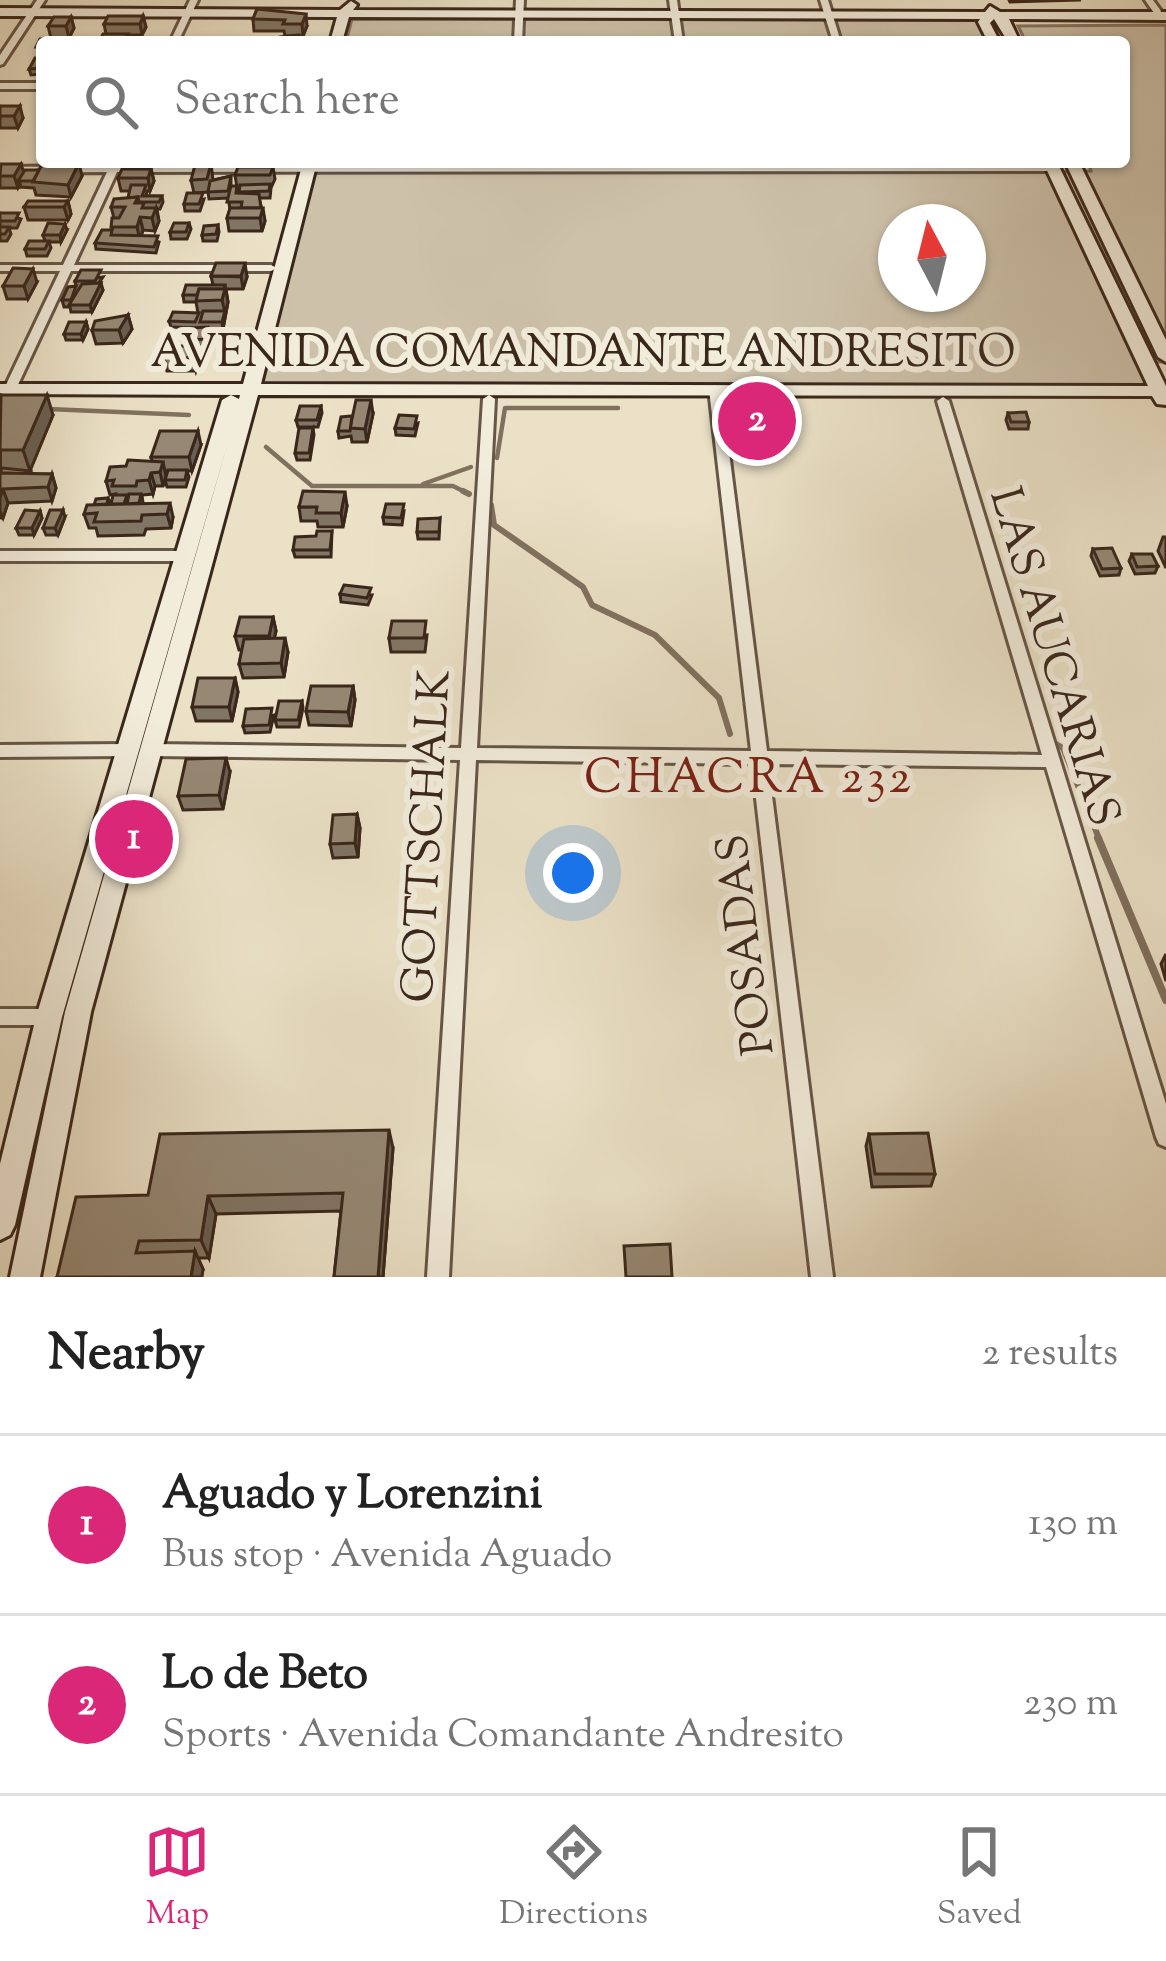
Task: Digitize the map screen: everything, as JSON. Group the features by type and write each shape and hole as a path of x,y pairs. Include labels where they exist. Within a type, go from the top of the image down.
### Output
{"main road":[{"path":"0,12 37,6 1160,9"},
{"path":"989,7 984,22 991,36"},
{"path":"989,7 1011,36"},
{"path":"25,1277 78,1012 186,556 241,394 271,268 303,168"},
{"path":"0,1225 49,1017 139,750 303,168"},
{"path":"1052,168 1164,398"},
{"path":"1075,168 1166,357"},
{"name":"AVENIDA COMANDANTE ANDRESITO","path":"241,394 489,399 715,394 943,401 1164,398"},
{"name":"AVENIDA COMANDANTE ANDRESITO","path":"3,397 715,394 1164,398"}],"street":[{"path":"0,62 37,6"},
{"path":"177,36 191,6"},
{"path":"518,36 520,6"},
{"path":"674,6 678,36"},
{"path":"826,6 835,36"},
{"path":"0,86 36,86"},
{"path":"0,170 58,168"},
{"path":"3,397 114,168"},
{"path":"0,268 271,268"},
{"name":"POSADAS","path":"715,394 822,1277"},
{"name":"GOTTSCHALK","path":"438,1277 489,399"},
{"name":"LAS AUCARIAS","path":"943,401 1166,1137"},
{"path":"0,556 186,556"},
{"path":"0,752 1051,761"},
{"path":"0,1017 49,1017"}],"shaded area":[{"path":"352,19 984,20 991,36 348,36"},
{"path":"1166,25 1166,362 1146,362 1156,387 252,384 311,168 1054,168 1056,172 1130,168 1130,36 1023,36 1018,26"}],"building":[{"path":"257,9 306,14 302,24 283,24 285,20 253,19"},
{"path":"108,16 143,16 140,24 104,24"},
{"path":"54,17 71,17 66,26 48,26"},
{"path":"0,106 20,106 14,116 0,116"},
{"path":"1,164 21,164 14,176 0,176"},
{"path":"40,168 76,168 68,185 33,182"},
{"path":"194,168 210,168 207,179 191,180"},
{"path":"238,168 273,168 270,175 235,175"},
{"path":"122,169 151,169 148,178 118,178"},
{"path":"25,170 39,170 33,181 18,181"},
{"path":"231,176 228,191 208,192 210,181"},
{"path":"270,184 269,191 239,192 240,185"},
{"path":"131,185 146,185 142,196 162,196 159,202 139,202 138,197 128,198"},
{"path":"231,186 237,186 236,193 259,194 261,208 227,202"},
{"path":"187,193 203,193 199,204 184,204"},
{"path":"138,197 135,203 144,203 142,208 156,208 152,218 140,217 137,227 111,227 112,218 119,218 125,207 111,207 114,199"},
{"path":"28,201 68,201 64,207 24,207"},
{"path":"230,208 263,208 260,218 227,218"},
{"path":"0,213 19,213 15,221 0,221"},
{"path":"48,223 65,224 60,235 43,235"},
{"path":"174,223 189,223 186,232 170,232"},
{"path":"218,225 216,234 202,235 204,226"},
{"path":"102,230 112,230 111,235 158,236 154,247 95,243"},
{"path":"29,241 49,241 45,249 25,249"},
{"path":"216,263 245,263 241,276 211,276"},
{"path":"13,268 33,269 24,286 3,286"},
{"path":"81,270 101,270 95,281 75,281"},
{"path":"101,283 90,305 69,305 82,284"},
{"path":"186,285 225,285 224,289 199,289 197,295 183,295"},
{"path":"76,286 71,300 62,300 68,287"},
{"path":"199,289 225,289 222,300 196,301"},
{"path":"203,311 225,311 222,322 200,322"},
{"path":"173,312 199,313 195,322 169,321"},
{"path":"128,315 119,330 92,330 95,321"},
{"path":"69,322 86,322 81,334 64,334"},
{"path":"208,327 207,339 189,340 190,328"},
{"path":"168,346 197,346 193,358 164,357"},
{"path":"1,395 47,395 23,450 0,450"},
{"path":"356,400 371,400 365,429 350,428"},
{"path":"300,406 321,406 317,420 296,420"},
{"path":"1026,412 1029,422 1011,422 1008,413"},
{"path":"399,415 417,416 414,429 395,428"},
{"path":"352,416 350,431 338,431 341,417"},
{"path":"299,428 313,428 309,453 295,453"},
{"path":"160,431 198,431 189,457 151,457"},
{"path":"128,460 163,462 160,472 151,473 149,480 137,481 136,486 112,486 114,480 106,481 110,467 126,466"},
{"path":"2,468 31,471 0,473"},
{"path":"168,470 187,470 185,480 165,480"},
{"path":"0,473 52,474 48,487 3,489 0,497"},
{"path":"303,491 345,492 341,513 299,507"},
{"path":"129,494 141,494 139,503 127,504"},
{"path":"113,495 127,495 124,504 111,504"},
{"path":"170,503 167,514 142,515 141,521 94,522 97,513 84,514 87,505"},
{"path":"386,504 404,504 401,518 383,517"},
{"path":"25,510 40,511 32,528 16,528"},
{"path":"50,510 63,510 55,528 43,528"},
{"path":"440,518 439,532 417,532 418,519"},
{"path":"317,531 332,531 330,550 293,550 295,537 316,536"},
{"path":"1112,548 1121,568 1102,569 1093,549"},
{"path":"1132,554 1152,554 1158,566 1137,567"},
{"path":"344,585 371,588 367,598 340,594"},
{"path":"240,617 273,617 269,636 235,636"},
{"path":"392,621 426,621 424,638 389,638"},
{"path":"285,638 281,663 239,664 244,639"},
{"path":"198,678 235,678 229,707 192,707"},
{"path":"311,686 353,686 348,712 306,711"},
{"path":"279,701 302,701 298,720 275,720"},
{"path":"272,708 269,725 243,726 246,709"},
{"path":"226,758 219,795 178,796 186,759"},
{"path":"357,814 355,843 330,844 333,815"},
{"path":"389,1130 378,1277 334,1277 343,1193 208,1196 201,1240 139,1241 136,1253 195,1251 191,1277 57,1277 76,1197 148,1195 160,1134"},
{"path":"928,1133 935,1174 875,1174 869,1134"},
{"path":"670,1244 672,1277 626,1277 624,1246"}],"waterway":[{"path":"497,458 505,408 618,408"},
{"path":"48,409 189,415"},
{"path":"266,447 312,486 453,486 469,494"},
{"path":"423,484 471,467"},
{"path":"491,505 494,525 583,587 592,605 655,635 719,698 730,734"},
{"path":"1054,743 1063,748 1100,841"},
{"path":"1098,838 1166,1000"}],"place":[{"name":"Lo de Beto","path":"757,421"},
{"name":"Aguado y Lorenzini","path":"134,839"}],"district":[{"name":"CHACRA 232","path":"749,775"}]}
